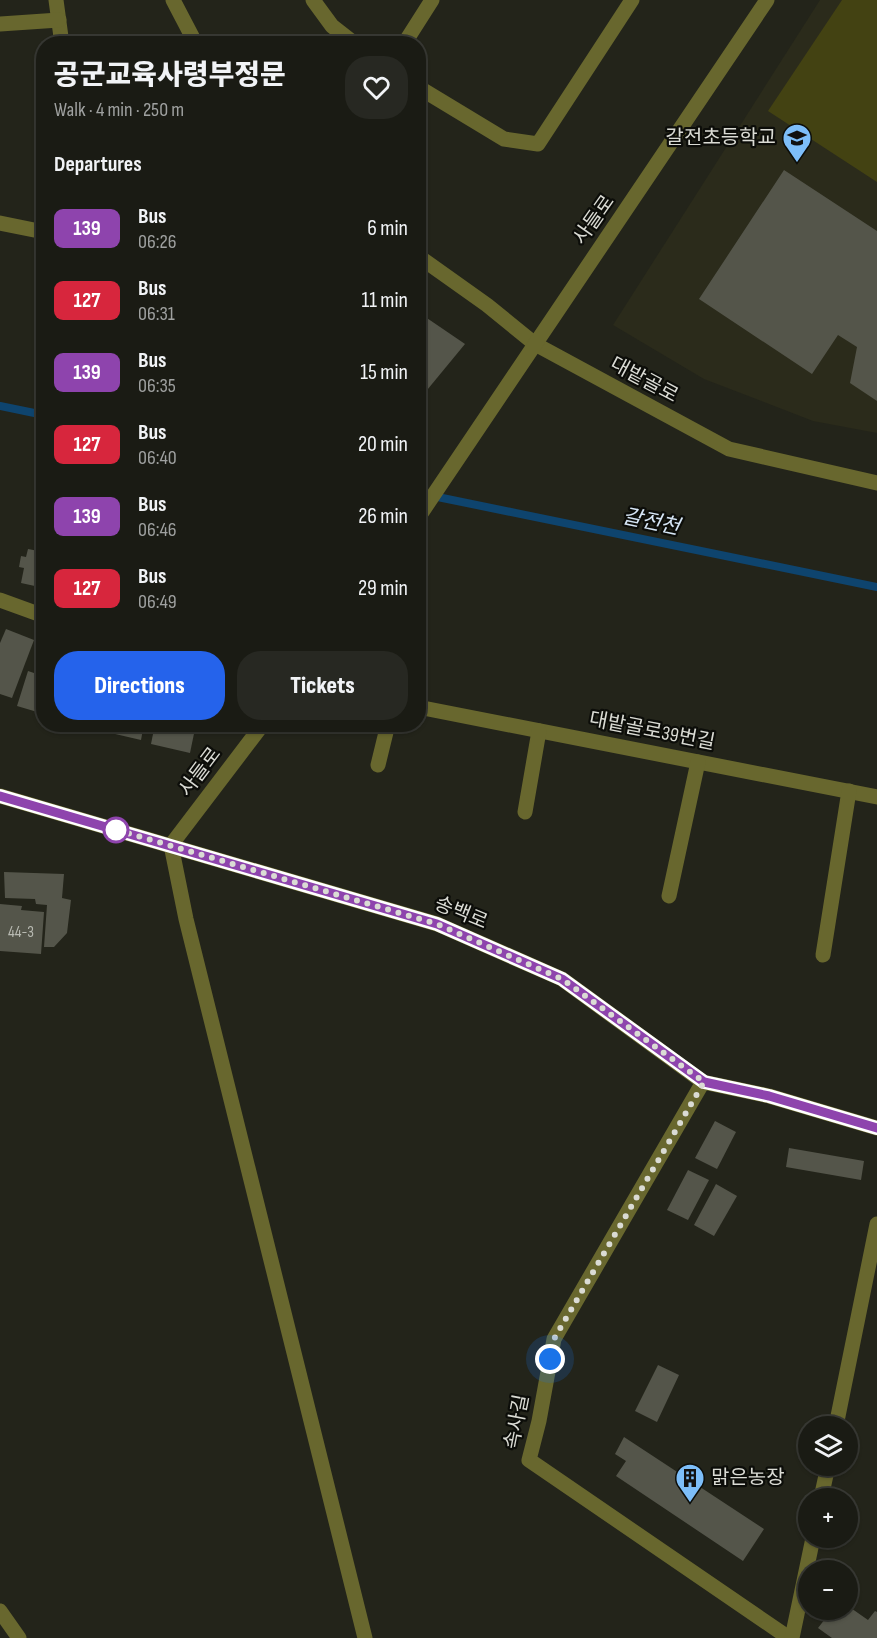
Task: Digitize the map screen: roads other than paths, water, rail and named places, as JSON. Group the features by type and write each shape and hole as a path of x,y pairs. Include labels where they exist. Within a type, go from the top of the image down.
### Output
{"street":[{"path":"56,0 61,36"},
{"path":"173,0 192,36"},
{"path":"313,0 332,26 345,36"},
{"path":"409,36 432,0"},
{"path":"426,92 504,139 538,144 632,0"},
{"name":"사들로","path":"426,506 767,0"},
{"path":"0,24 59,21"},
{"path":"0,223 36,230"},
{"name":"대밭골로","path":"426,262 487,304 535,344 729,449 877,483"},
{"path":"0,600 36,613"},
{"name":"대밭골로39번길","path":"426,709 877,797"},
{"path":"525,812 539,731"},
{"name":"사들로","path":"171,845 257,732"},
{"path":"378,765 386,732"},
{"path":"669,896 698,762"},
{"path":"823,955 849,791"},
{"name":"송백로","path":"0,796 437,924 562,979 704,1082 769,1096 877,1128"},
{"path":"171,845 189,930 365,1638"},
{"name":"속사길","path":"704,1082 554,1339 539,1421 529,1460 791,1638"},
{"path":"838,1416 877,1224"},
{"path":"791,1638 811,1548"},
{"path":"0,1611 19,1638"}],"waterway":[{"name":"갈전천","path":"0,406 36,413"},
{"name":"갈전천","path":"426,495 877,587"}],"place":[{"name":"갈전초등학교","path":"797,164"},
{"name":"맑은농장","path":"690,1504"}]}
